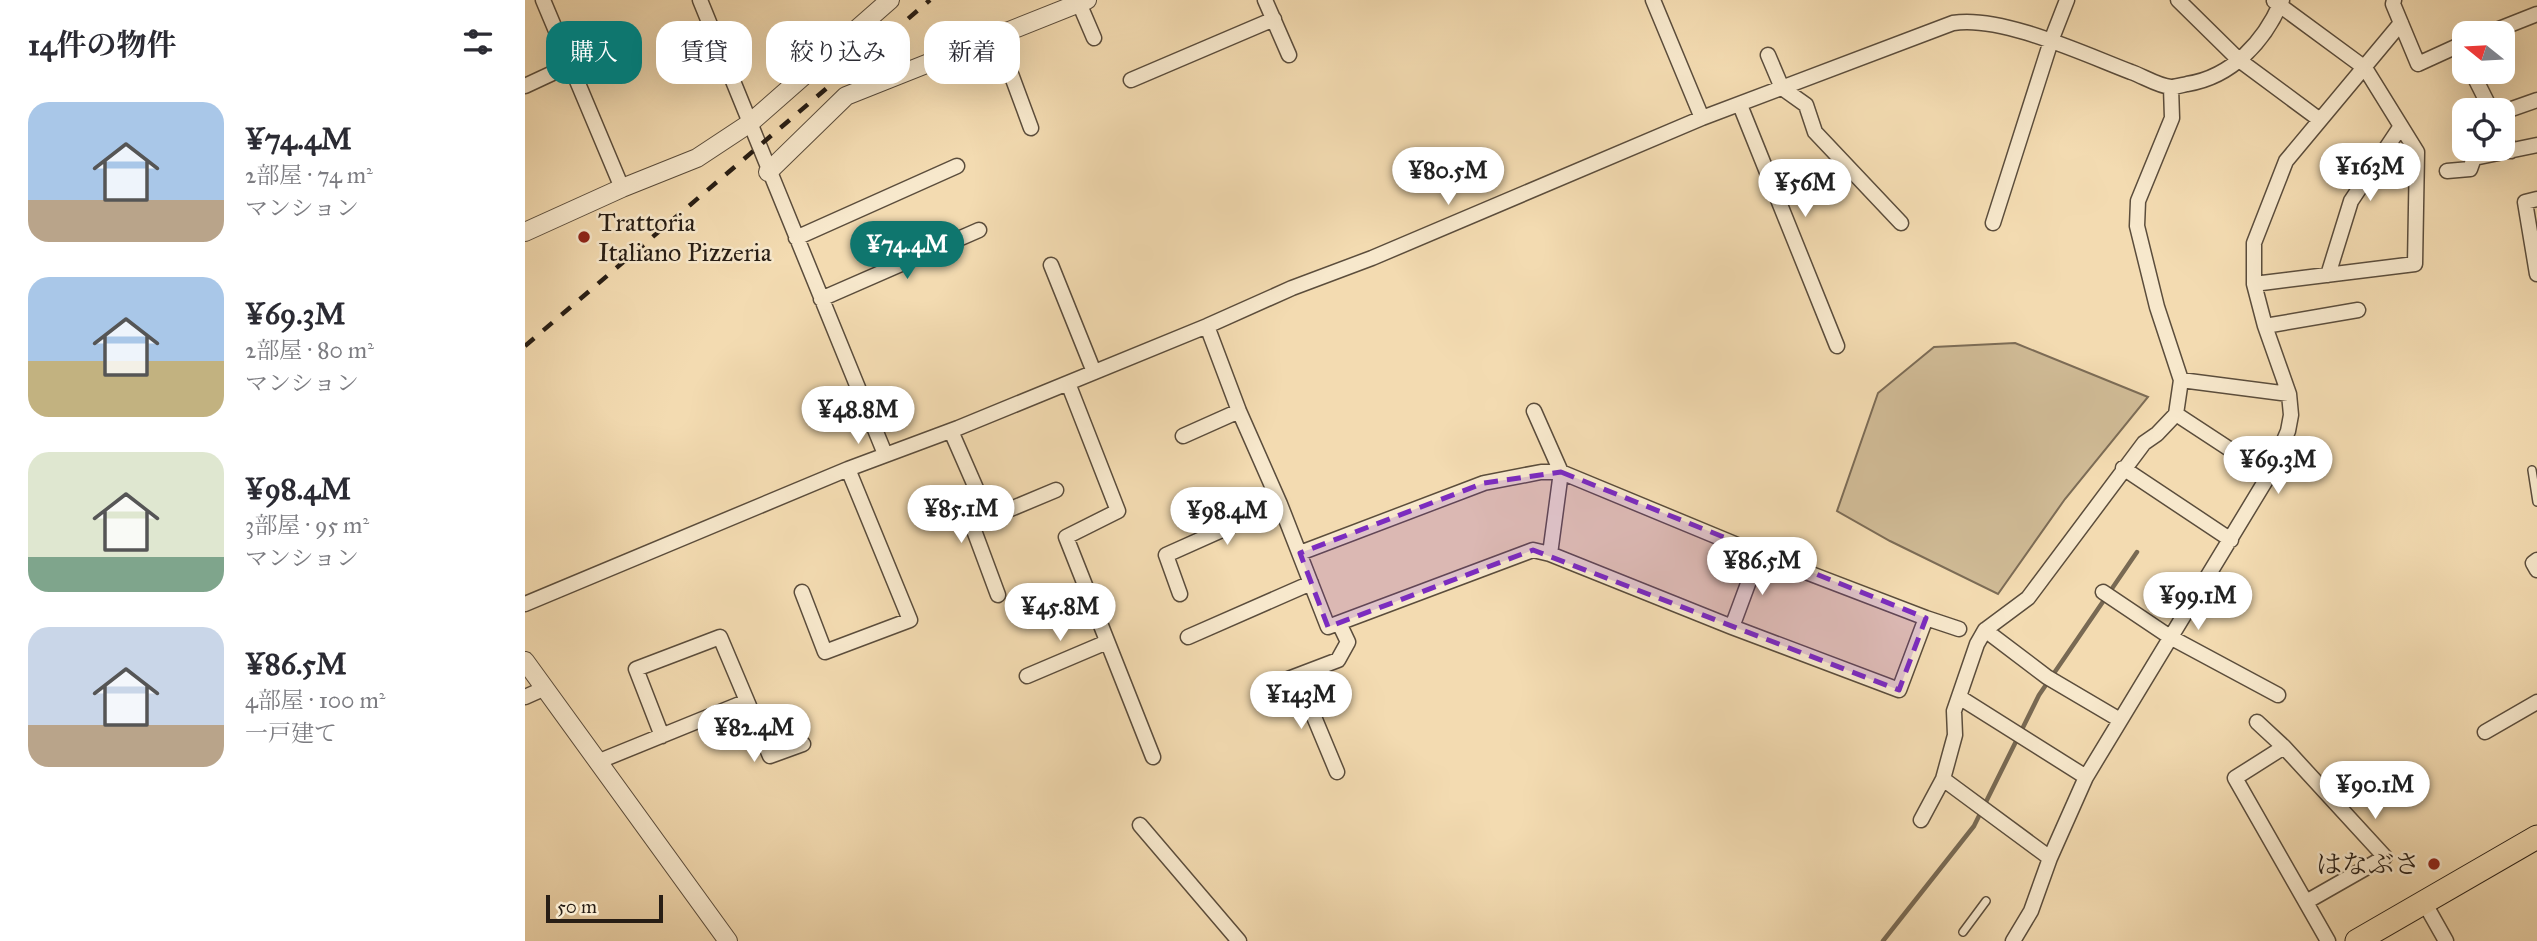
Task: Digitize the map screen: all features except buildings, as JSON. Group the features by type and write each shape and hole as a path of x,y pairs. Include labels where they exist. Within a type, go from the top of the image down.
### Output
{"main road":[{"path":"2357,941 2537,837"}],"street":[{"path":"543,0 552,21"},
{"path":"700,0 885,454"},
{"path":"525,232 697,158 750,122 890,0"},
{"path":"1265,0 1289,55"},
{"path":"1653,0 1702,118"},
{"path":"1993,223 2067,0"},
{"path":"2178,0 2239,60 2320,120"},
{"path":"2394,0 2393,4 2418,64 2452,52"},
{"path":"1020,27 1083,1 1094,38"},
{"path":"525,604 848,469 1207,326 1291,288 1372,258 1702,118 1952,23 1968,20 1987,22 2052,41 2171,87 2205,81 2239,60 2261,38 2278,2 2365,68 2417,152 2415,264 2254,284"},
{"path":"2515,23 2537,14"},
{"path":"1131,80 1274,19"},
{"path":"2013,941 2031,911 2050,858 2086,777 2269,475 2288,431 2291,415 2289,394 2265,326 2254,284 2254,243 2286,161 2401,23"},
{"path":"1768,55 1782,88 1806,105 1815,132 1901,223"},
{"path":"768,172 846,96 924,65"},
{"path":"525,85 546,76"},
{"path":"578,84 622,188"},
{"path":"1015,84 1031,128"},
{"path":"1920,820 1943,779 1955,735 1954,711 1977,644 1985,630 2028,598 2123,468 2144,443 2176,414 2181,380 2157,307 2137,226 2138,201 2172,118 2171,87"},
{"path":"2515,108 2537,100"},
{"path":"1740,105 1837,346"},
{"path":"2328,275 2351,201 2402,126"},
{"path":"2515,150 2537,145"},
{"path":"2447,171 2470,169 2473,161"},
{"path":"796,237 957,166"},
{"path":"2537,199 2525,202 2537,274"},
{"path":"821,299 979,230"},
{"path":"1051,265 1094,372"},
{"path":"2265,326 2358,310"},
{"path":"1207,326 1328,627 1533,550 1550,554 1731,627 1899,690 1926,618"},
{"path":"2181,380 2289,394"},
{"path":"1068,383 1118,511 1066,537 1153,757"},
{"path":"1183,436 1239,411"},
{"path":"1534,411 1561,472 1550,554"},
{"path":"2176,414 2269,475"},
{"path":"951,430 989,518"},
{"path":"2123,468 2231,540"},
{"path":"802,592 825,652 910,620 848,469"},
{"path":"1300,553 1484,483 1541,472 1561,472 1759,554 1959,629"},
{"path":"998,595 972,525 1056,490"},
{"path":"1180,594 1166,555 1280,504"},
{"path":"1731,627 1759,554"},
{"path":"2537,560 2533,563 2537,570"},
{"path":"1188,637 1311,583"},
{"path":"2103,592 2171,637 2278,695"},
{"path":"1262,689 1338,660 1348,642 1339,623"},
{"path":"1985,630 2047,677 2120,720"},
{"path":"662,736 636,669 720,637 770,757 803,744"},
{"path":"1027,676 1108,642"},
{"path":"525,662 728,941"},
{"path":"1297,676 1337,772"},
{"path":"525,697 543,689"},
{"path":"1959,697 2086,777"},
{"path":"597,762 747,701"},
{"path":"2486,732 2537,702"},
{"path":"2257,722 2284,747 2385,857 2306,902"},
{"path":"2284,747 2235,778 2328,941"},
{"path":"1943,779 2050,858"},
{"path":"1140,825 1240,941"},
{"path":"2424,902 2447,941"}],"lane":[{"path":"2532,470 2537,502"},
{"path":"1963,932 1986,901"}],"highlighted area":[{"path":"1561,472 1926,618 1899,690 1533,550 1328,627 1300,553 1484,483"}],"shaded area":[{"path":"2015,343 2148,397 2065,499 1998,594 1890,541 1837,511 1878,393 1934,347"}],"waterway":[{"path":"1883,941 1974,826 2039,695 2137,552"}],"railway":[{"path":"525,346 930,0"}],"place":[{"name":"Trattoria Italiano Pizzeria","path":"584,237"},
{"name":"はなぶさ","path":"2434,864"}]}
